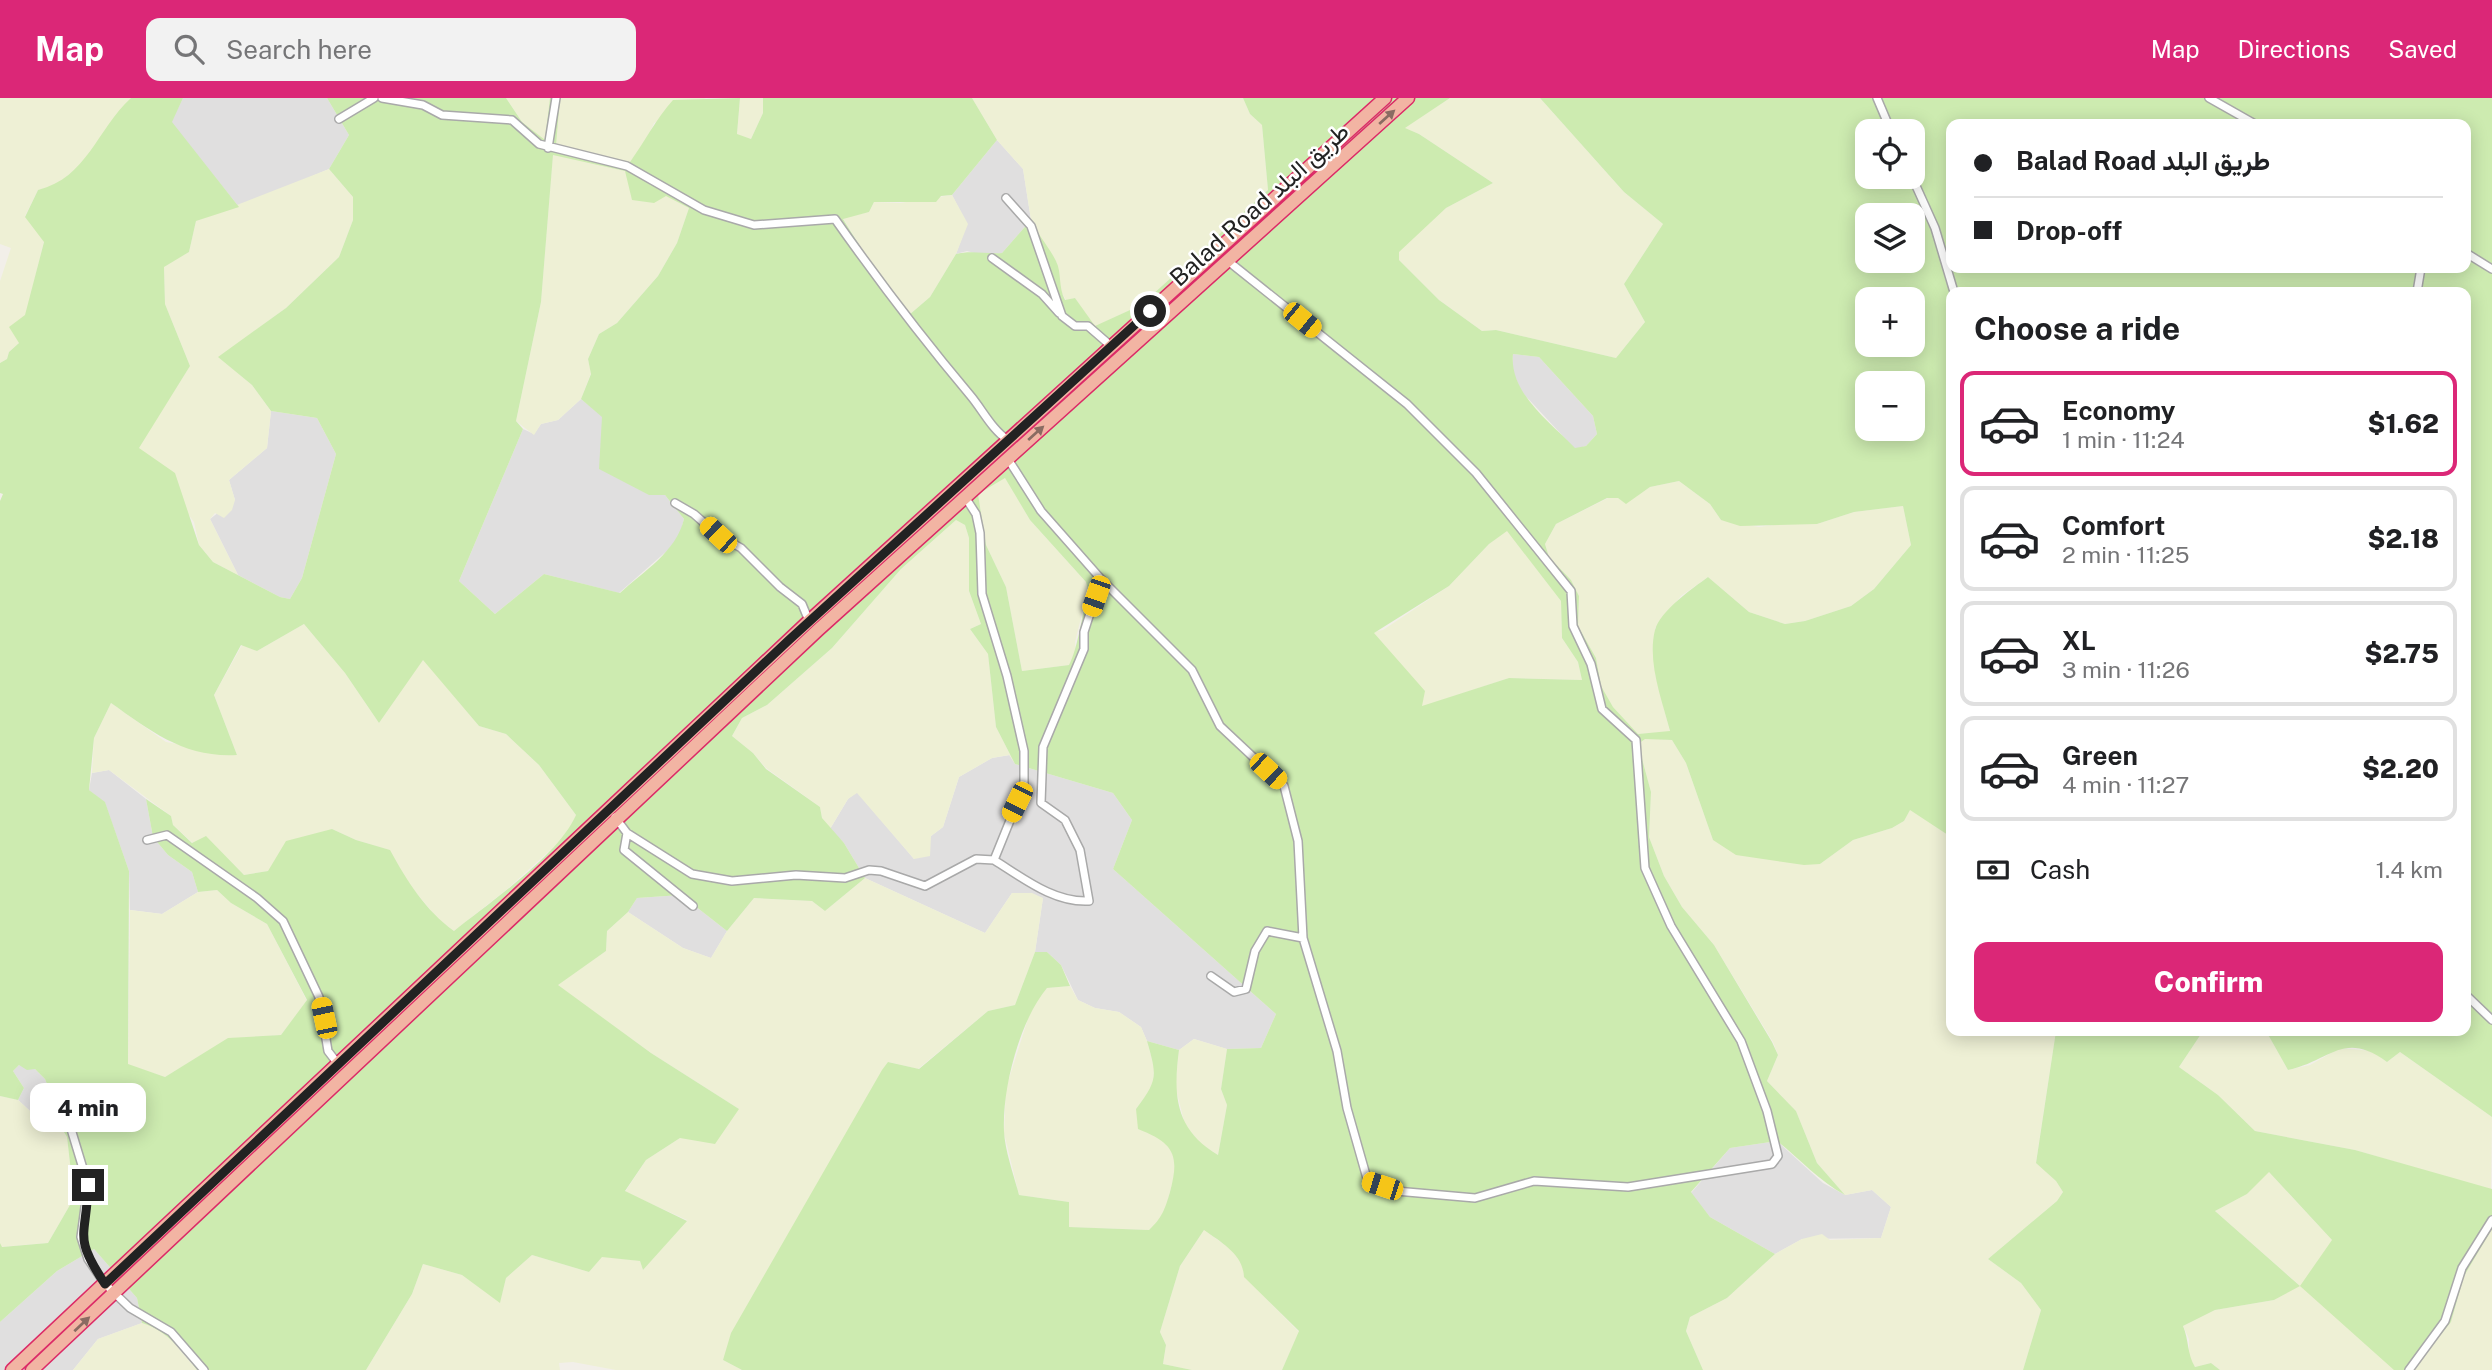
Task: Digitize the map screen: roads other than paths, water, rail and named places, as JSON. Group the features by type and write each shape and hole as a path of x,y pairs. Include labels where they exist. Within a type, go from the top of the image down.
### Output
{"highway":[{"name":"Balad Road طريق البلد","path":"32,1370 613,813 809,621 1385,98"},
{"name":"Balad Road طريق البلد","path":"12,1370 338,1064 613,813 1408,98"}],"street":[{"path":"339,120 374,98"},
{"path":"382,98 423,105 442,115 512,120 539,144 548,148 627,166 704,210 754,225 835,219 905,317 985,413 999,435 1008,440"},
{"path":"548,148 555,98"},
{"path":"1877,98 1886,119"},
{"path":"2209,98 2246,119"},
{"path":"1917,189 1935,229 1946,265"},
{"path":"1006,198 1031,226 1062,316"},
{"path":"2471,256 2492,269"},
{"path":"992,258 1042,294 1075,326 1088,327 1111,346"},
{"path":"1008,459 1041,511 1101,579 1192,670 1220,726 1284,786 1298,841 1303,939 1337,1051 1347,1108 1368,1182 1396,1191 1475,1198 1534,1181 1629,1187 1772,1164 1778,1156 1767,1111 1741,1041 1671,926 1646,868 1636,740 1602,709 1591,664 1573,626 1572,591 1476,473 1407,404 1228,261"},
{"path":"965,498 976,514 980,533 982,594 1007,676 1024,751 1024,786 994,860"},
{"path":"676,503 694,514 718,535 741,548 780,587 802,604 809,621"},
{"path":"613,813 627,833 692,873 733,881 796,875 845,878 869,870 881,871 925,886 976,859 994,860 1016,877 1071,902 1089,901 1080,850 1065,820 1041,803 1043,747 1084,649 1084,632 1101,579"},
{"path":"627,833 624,850 693,906"},
{"path":"147,840 167,835 257,898 283,921 319,997 328,1051 338,1064"},
{"path":"1211,976 1234,992 1246,989 1255,951 1268,930 1303,939"},
{"path":"2471,1000 2492,1020"},
{"path":"60,1109 68,1119 88,1185 81,1237 88,1259 105,1284 130,1308 171,1332 204,1370"},
{"path":"2409,1370 2445,1321 2462,1268 2492,1220"}]}
